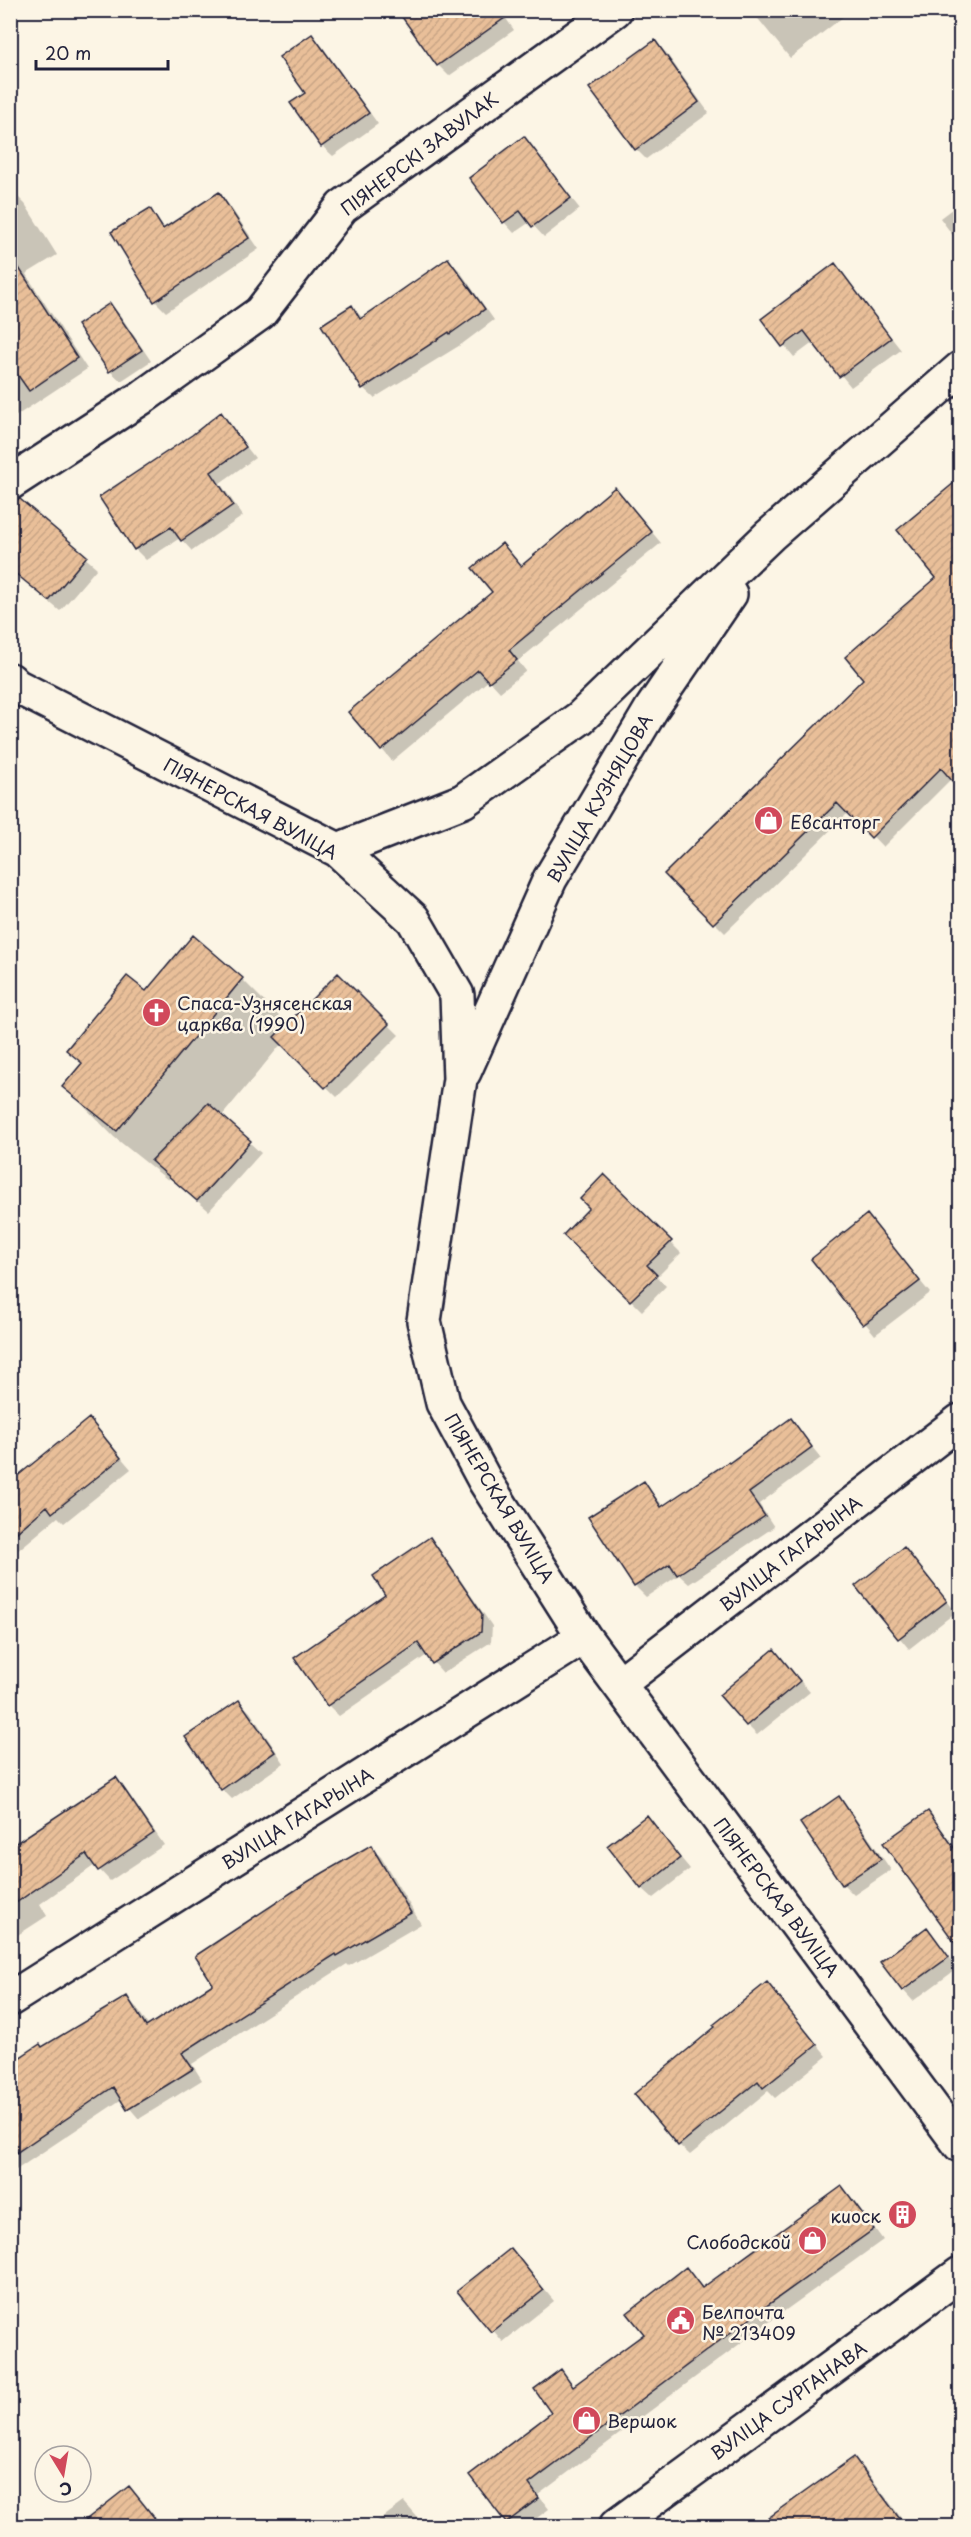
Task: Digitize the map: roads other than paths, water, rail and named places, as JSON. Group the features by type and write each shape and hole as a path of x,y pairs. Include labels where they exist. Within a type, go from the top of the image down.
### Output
{"street":[{"name":"ПІЯНЕРСКІ ЗАВУЛАК","path":"10,483 144,396 260,313 342,207 615,10"},
{"name":"ВУЛІЦА КУЗНЯЦОВА","path":"338,850 463,801 580,718 770,535 960,369"},
{"name":"ВУЛІЦА КУЗНЯЦОВА","path":"460,1079 550,879 652,708 770,535"},
{"name":"ПІЯНЕРСКАЯ ВУЛІЦА","path":"12,686 338,850 413,919 457,995 460,1079 424,1321 443,1403 485,1481 584,1637 960,2145"},
{"name":"ВУЛІЦА ГАГАРЫНА","path":"619,1684 960,1421"},
{"name":"ВУЛІЦА ГАГАРЫНА","path":"10,1999 584,1637"},
{"name":"ВУЛІЦА СУРГАНАВА","path":"616,2526 960,2274"}],"place":[{"name":"Евсанторг","path":"769,821"},
{"name":"Спаса-Узнясенская царква (1990)","path":"156,1012"},
{"name":"киоск","path":"902,2215"},
{"name":"Слободской","path":"812,2241"},
{"name":"Белпочта № 213409","path":"681,2321"},
{"name":"Вершок","path":"586,2420"}]}
